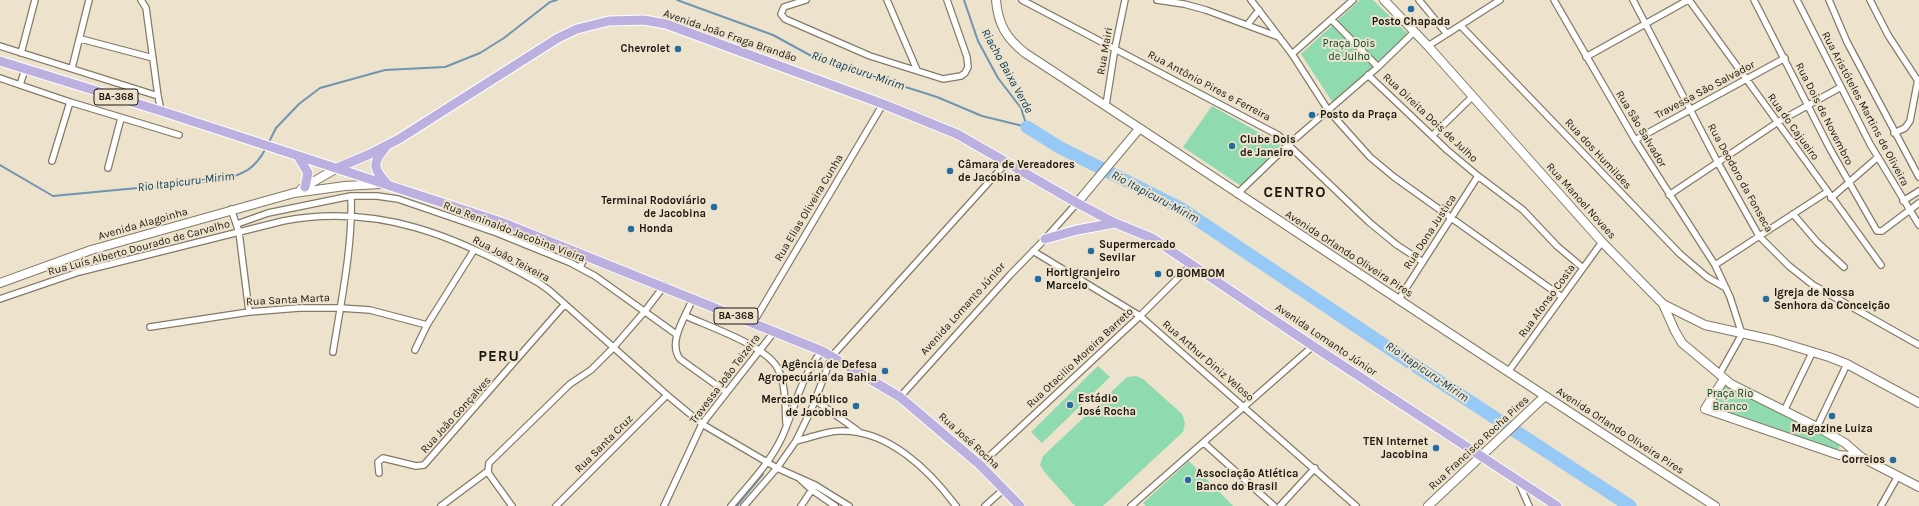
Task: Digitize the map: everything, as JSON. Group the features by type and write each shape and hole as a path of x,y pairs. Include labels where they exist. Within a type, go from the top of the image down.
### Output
{"main road":[{"name":"Avenida João Fraga Brandão","path":"337,168 387,145 558,38 577,29 609,21 644,20 666,24 883,104 957,134 1077,203"},
{"name":"BA-368","path":"0,61 337,168"},
{"path":"387,145 377,158 375,164 377,173 387,184"},
{"path":"298,156 308,173 305,187"},
{"path":"337,168 387,184"},
{"name":"BA-368","path":"387,184 501,222 664,286 822,351 900,397"},
{"name":"Avenida Lomanto Júnior","path":"1077,203 1116,223 1152,238 1312,346 1484,452 1517,480 1557,506"},
{"path":"1045,239 1077,230 1116,223"},
{"name":"Rua José Rocha","path":"900,397 980,465 1020,506"}],"street":[{"path":"21,53 35,0"},
{"path":"72,68 81,39 89,0"},
{"path":"141,0 146,8 161,111"},
{"path":"806,0 784,7 781,14 785,19 851,48 943,79 961,76 967,70 967,57 947,0"},
{"path":"887,0 917,70"},
{"name":"Avenida Orlando Oliveira Pires","path":"996,0 1000,23 1013,44 1024,53 1106,105 1139,129 1237,194 1715,506"},
{"name":"Rua Antônio Pires e Ferreira","path":"1022,0 1278,135 1369,222 1397,245 1423,262"},
{"name":"Rua Mairi","path":"1106,105 1115,48 1125,0"},
{"path":"1157,0 1184,4 1248,24 1280,37"},
{"path":"1251,0 1292,54 1328,110 1380,167 1562,297"},
{"path":"1292,54 1353,0"},
{"path":"1384,0 1428,46 1461,26 1493,2 1500,0"},
{"path":"1419,0 1447,34"},
{"name":"Rua São Salvador","path":"1554,0 1635,140 1715,265 1727,289 1742,334"},
{"name":"Rua Deodoro da Fonseca","path":"1633,0 1691,109 1717,162 1759,236 1789,266 1813,285 1919,345"},
{"path":"1586,57 1689,0"},
{"name":"Rua do Cajueiro","path":"1689,0 1881,265"},
{"name":"Rua Dois de Novembro","path":"1754,0 1849,182 1877,231 1882,231 1909,210"},
{"name":"Rua Aristóteles Martins de Oliveira","path":"1797,0 1840,87 1903,201 1919,225"},
{"path":"1829,0 1847,42 1894,133 1919,177"},
{"path":"1870,0 1888,35 1918,79 1917,105 1908,126 1894,133"},
{"path":"1248,24 1259,10"},
{"path":"1332,20 1378,67"},
{"name":"Rua dos Humildes","path":"1461,26 1675,249 1707,277 1727,289"},
{"path":"1237,194 1289,144 1378,67 1414,32"},
{"path":"81,39 153,58"},
{"path":"0,46 158,96"},
{"name":"Rua Manoel Novaes","path":"1428,46 1602,242 1663,304 1697,322 1813,351 1847,364 1919,403"},
{"name":"Travessa São Salvador","path":"1635,140 1785,58"},
{"path":"20,85 25,69"},
{"name":"Rua Direita Dois de Julho","path":"1368,75 1432,136 1478,176 1523,210 1557,246 1583,268"},
{"path":"0,78 70,102 179,136"},
{"path":"1669,195 1778,122 1840,87"},
{"path":"1432,136 1472,97"},
{"path":"52,160 70,102"},
{"name":"Rua Elias Oliveira Cunha","path":"753,323 883,104"},
{"path":"108,168 121,118"},
{"path":"1077,203 1139,129"},
{"path":"1831,198 1878,157"},
{"path":"744,506 777,468 796,441 815,400 832,356 1008,162"},
{"path":"294,193 337,168"},
{"name":"Rua Dona Justica","path":"1399,299 1478,176"},
{"path":"294,193 346,186 387,184"},
{"path":"398,199 400,188"},
{"path":"1903,201 1919,191"},
{"path":"1715,265 1827,192"},
{"name":"Avenida Alagoinha","path":"0,283 91,250 231,209 294,193"},
{"path":"333,352 340,308 351,215 351,196"},
{"name":"Rua Reninaldo Jacobina Vieira","path":"237,224 268,213 351,196 376,196 398,199 497,234 580,267 595,276 676,334"},
{"name":"Avenida Lomanto Júnior","path":"900,397 1077,203"},
{"path":"1909,210 1919,203"},
{"path":"231,209 239,232 249,312"},
{"path":"1793,214 1816,242 1844,267"},
{"name":"Rua João Teixeira","path":"239,232 298,218 351,215 420,228 474,250 538,283 565,304 667,396 702,424 777,468 800,479 813,488"},
{"path":"497,234 501,222"},
{"name":"Rua Luís Alberto Dourado de Carvalho","path":"0,300 79,272 239,232"},
{"name":"Rua Afonso Costa","path":"1508,372 1602,242"},
{"path":"415,350 427,325 474,250"},
{"name":"Rua Arthur Diniz Veloso","path":"1033,251 1140,316 1315,468 1356,506"},
{"path":"580,267 586,255"},
{"name":"Rua Otacilio Moreira Barreto","path":"980,465 1140,316 1192,264"},
{"path":"512,506 488,471 489,463 570,384 591,370 613,348 645,311 664,286"},
{"path":"693,298 686,316 676,334 676,351 680,359 726,392"},
{"name":"Rua João Gonçalves","path":"379,473 377,464 379,460 383,458 416,466 424,465 565,304"},
{"path":"1663,304 1682,343 1722,377 1739,389 1817,427 1845,443 1861,457 1919,487"},
{"name":"Rua Santa Marta","path":"150,327 249,312 283,309 340,308 370,310 427,325"},
{"path":"686,316 759,349 774,362 779,370 785,401 786,426"},
{"name":"Travessa João Teizeira","path":"664,506 702,424 759,349 774,332"},
{"path":"1742,334 1705,409 1840,455 1861,457"},
{"path":"1131,506 1245,407 1312,346"},
{"path":"731,506 767,462 786,426 805,378 822,351"},
{"path":"1784,411 1813,351"},
{"path":"1817,427 1847,364"},
{"name":"Rua Santa Cruz","path":"556,506 667,396"},
{"name":"Rua Francisco Rocha Pires","path":"1428,506 1545,396"},
{"path":"815,400 862,433 889,443 906,455 940,484 956,506"},
{"path":"796,441 838,431 862,433"},
{"path":"1204,443 1274,506"},
{"path":"1840,455 1844,449 1845,443"},
{"path":"1280,506 1315,468"},
{"path":"441,506 488,471"},
{"path":"1881,506 1898,476"},
{"path":"1517,480 1530,506"},
{"path":"801,506 813,488"},
{"path":"813,488 835,506"},
{"path":"813,488 849,506"},
{"path":"985,506 1004,489"}],"green space":[{"name":"Praça Dois de Julho","path":"1360,0 1373,0 1408,34 1372,70 1333,103 1301,54"},
{"name":"Clube Dois de Janeiro","path":"1212,106 1281,145 1241,186 1183,147"},
{"name":"Estádio José Rocha","path":"1098,366 1110,377 1042,443 1031,432"},
{"path":"1136,376 1143,379 1182,414 1185,423 1183,432 1103,506 1075,506 1046,474 1040,465 1043,456 1127,377"},
{"name":"Praça Rio Branco","path":"1721,386 1728,386 1840,442 1839,449 1835,449 1714,407 1711,402"},
{"name":"Associação Atlética Banco do Brasil","path":"1189,461 1233,506 1146,506 1143,503"}],"waterway":[{"name":"Rio Itapicuru-Mirim","path":"268,144 276,128 299,104 320,88 385,70 445,67 480,53 504,38 550,2 557,0"},
{"name":"Rio Itapicuru-Mirim","path":"677,0 773,35 817,59 937,97 982,116 1027,127"},
{"name":"Riacho Baixa Verde","path":"964,0 978,41 998,78 1021,108 1027,127"},
{"name":"Rio Itapicuru-Mirim","path":"1027,127 1059,147 1180,208 1408,361 1630,506"},
{"name":"Rio Itapicuru-Mirim","path":"0,165 53,196 222,180 248,170 258,161 266,148"},
{"path":"737,506 763,474"}],"place":[{"name":"Posto Chapada","path":"1411,9"},
{"name":"Chevrolet","path":"678,49"},
{"name":"Posto da Praça","path":"1312,115"},
{"name":"Clube Dois de Janeiro","path":"1232,146"},
{"name":"Câmara de Vereadores de Jacobina","path":"950,171"},
{"name":"Terminal Rodoviário de Jacobina","path":"714,207"},
{"name":"Honda","path":"631,229"},
{"name":"Supermercado Sevilar","path":"1091,251"},
{"name":"O BOMBOM","path":"1158,274"},
{"name":"Hortigranjeiro Marcelo","path":"1038,279"},
{"name":"Igreja de Nossa Senhora da Conceição","path":"1766,299"},
{"name":"Agência de Defesa Agropecuária da Bahia","path":"885,371"},
{"name":"Estádio José Rocha","path":"1070,405"},
{"name":"Mercado Público de Jacobina","path":"856,406"},
{"name":"Magazine Luiza","path":"1832,416"},
{"name":"TEN Internet Jacobina","path":"1436,448"},
{"name":"Correios","path":"1893,460"},
{"name":"Associação Atlética Banco do Brasil","path":"1188,480"}],"district":[{"name":"CENTRO","path":"1295,193"},
{"name":"PERU","path":"499,357"}]}
